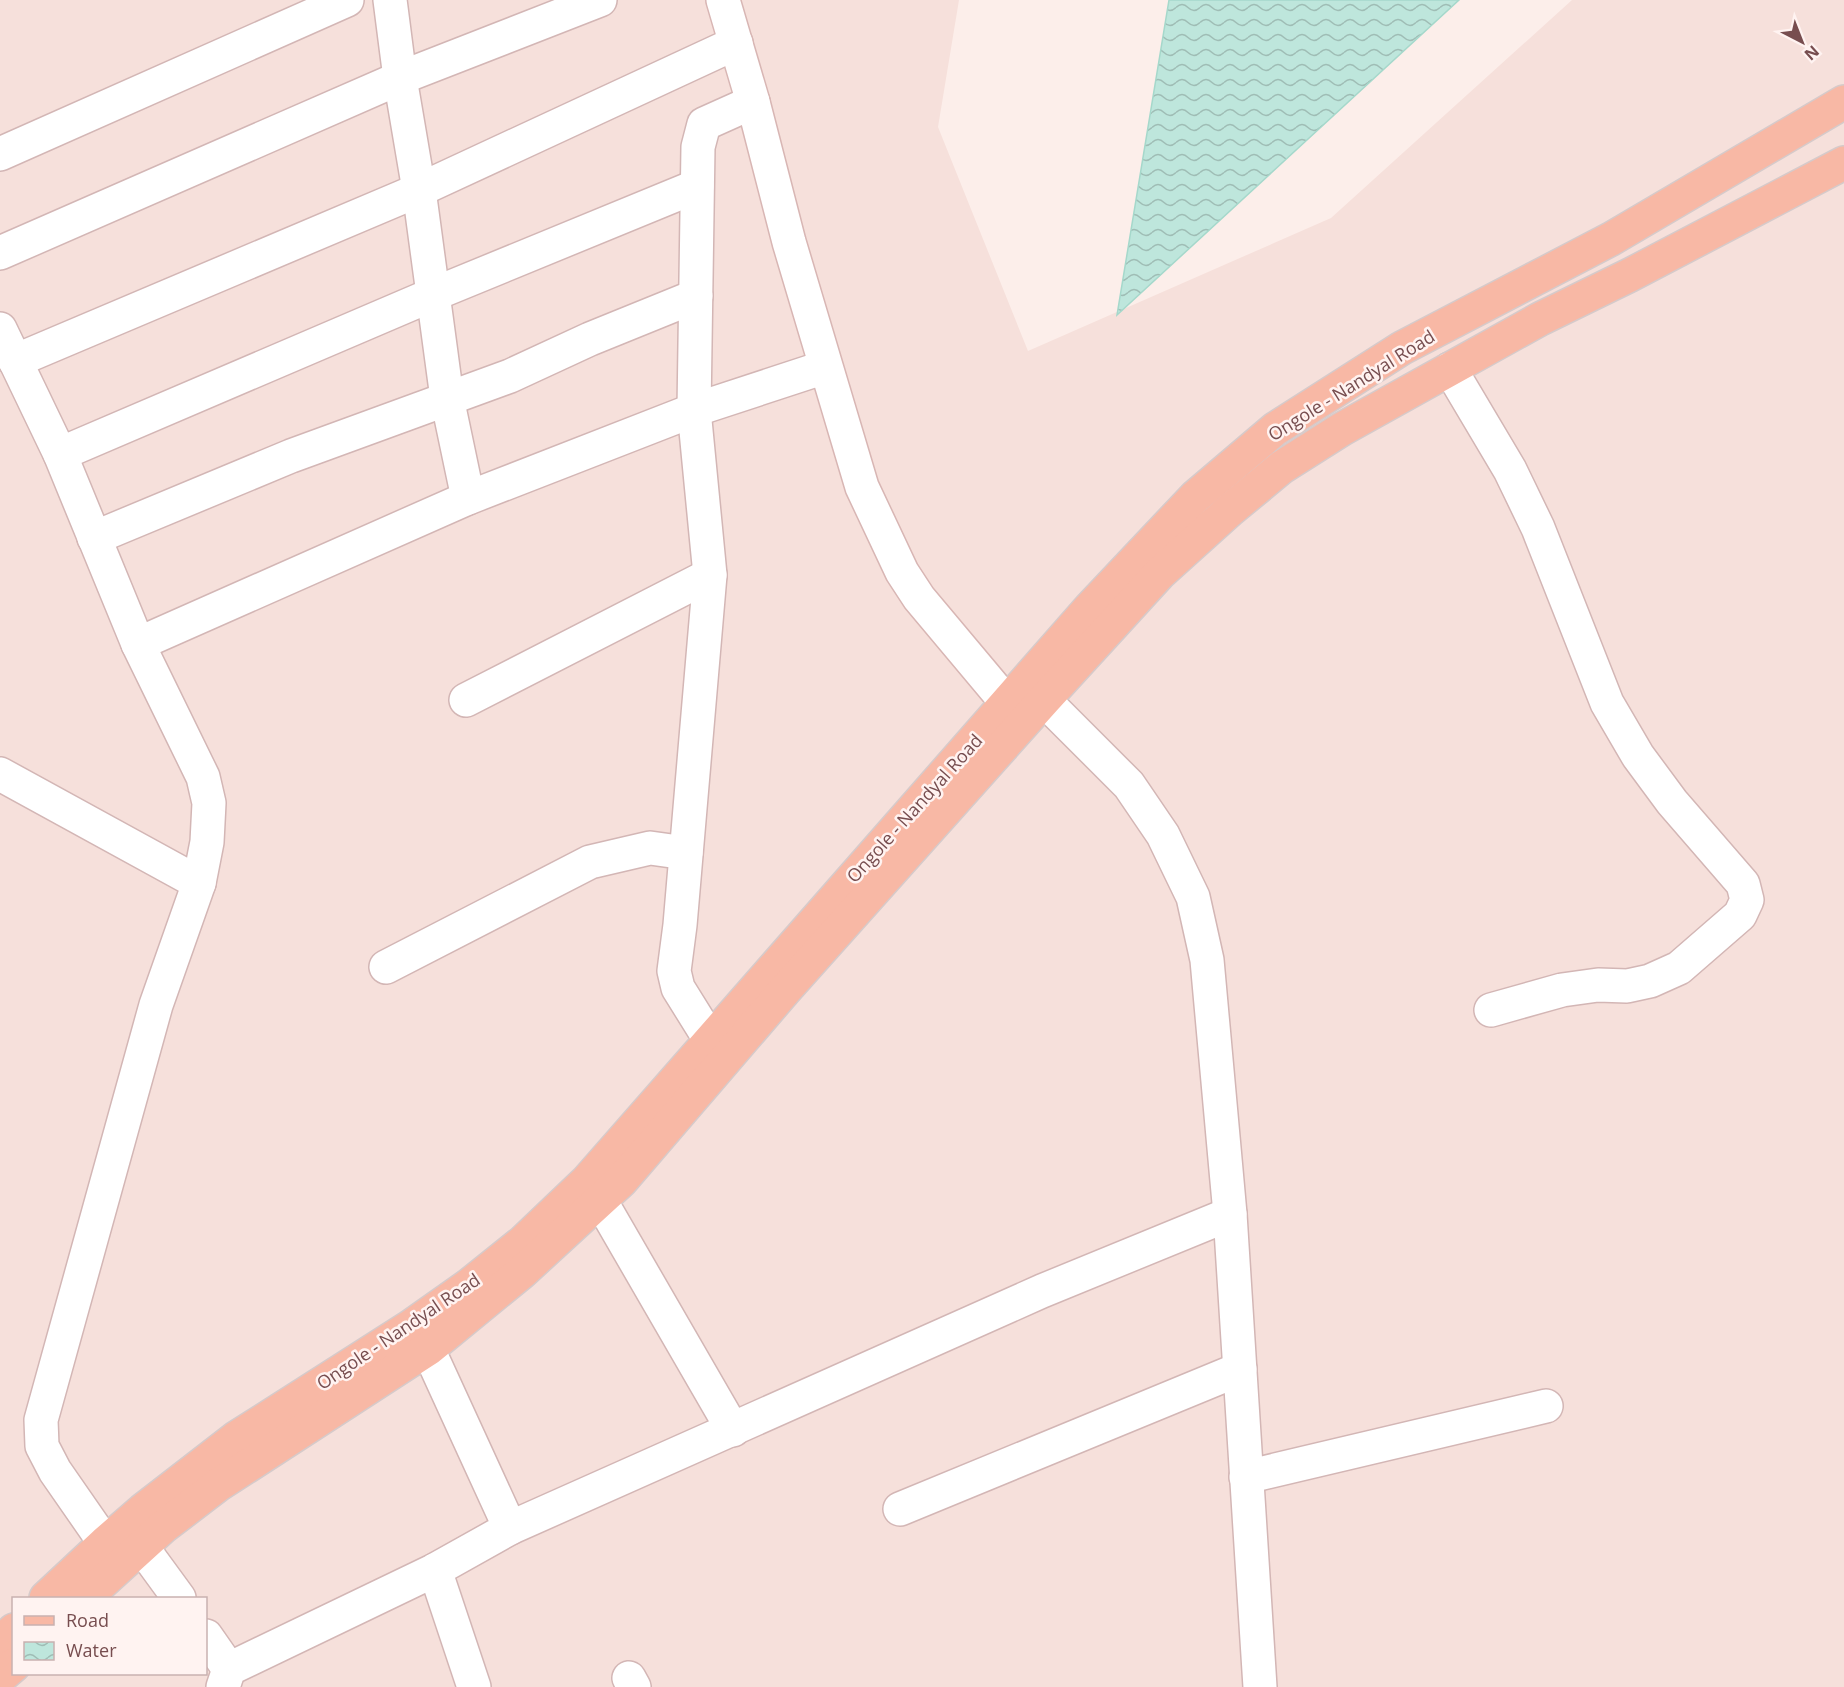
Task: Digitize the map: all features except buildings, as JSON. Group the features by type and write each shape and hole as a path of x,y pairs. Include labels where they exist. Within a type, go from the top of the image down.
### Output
{"main road":[{"name":"Ongole - Nandyal Road","path":"48,1597 143,1510 236,1438 410,1328 524,1242 587,1181 1090,608 1195,497 1275,429 1402,348 1611,239 1844,102"},
{"name":"Ongole - Nandyal Road","path":"87,1597 141,1546 209,1492 428,1349 522,1272 600,1200 645,1155 785,990 1159,574 1282,467 1342,429 1540,319 1630,275 1844,163"},
{"path":"0,1642 12,1632"},
{"path":"0,1677 12,1667"}],"street":[{"path":"0,154 346,0"},
{"path":"390,0 434,294 447,398 468,498"},
{"path":"0,253 400,78 600,0"},
{"path":"723,0 753,102 789,242 862,487 902,572 919,598 1007,703"},
{"path":"15,361 419,190 736,43"},
{"path":"711,1041 678,988 674,971 710,575 694,410 698,147 704,124 753,102"},
{"path":"60,454 434,294 697,186"},
{"path":"94,538 291,456 510,376 590,339 696,296"},
{"path":"0,329 60,454 138,644 203,777 209,803 207,842 199,882 156,1005 41,1420 42,1446 55,1471 105,1543"},
{"path":"138,644 468,498 694,410 825,367"},
{"path":"1450,369 1505,461 1538,528 1607,703 1638,756 1672,802 1743,885 1748,900 1740,915 1679,968 1650,981 1627,986 1598,985 1562,990 1491,1010"},
{"path":"466,700 710,575"},
{"path":"1044,700 1129,785 1163,835 1193,897 1207,960 1230,1214 1260,1687"},
{"path":"0,774 199,882"},
{"path":"386,967 590,862 650,848 686,853"},
{"path":"600,1200 733,1430"},
{"path":"207,1638 226,1678 435,1570 510,1528 1042,1291 1230,1214"},
{"path":"428,1349 510,1528"},
{"path":"900,1509 1240,1369"},
{"path":"1246,1477 1546,1406"},
{"path":"141,1546 178,1597"},
{"path":"435,1570 474,1687"}],"shaded area":[{"path":"0,0 959,0 938,127 1028,351 1331,218 1572,0 1844,0 1844,1687 0,1687"}],"water":[{"path":"1169,0 1459,0 1117,315"}]}
